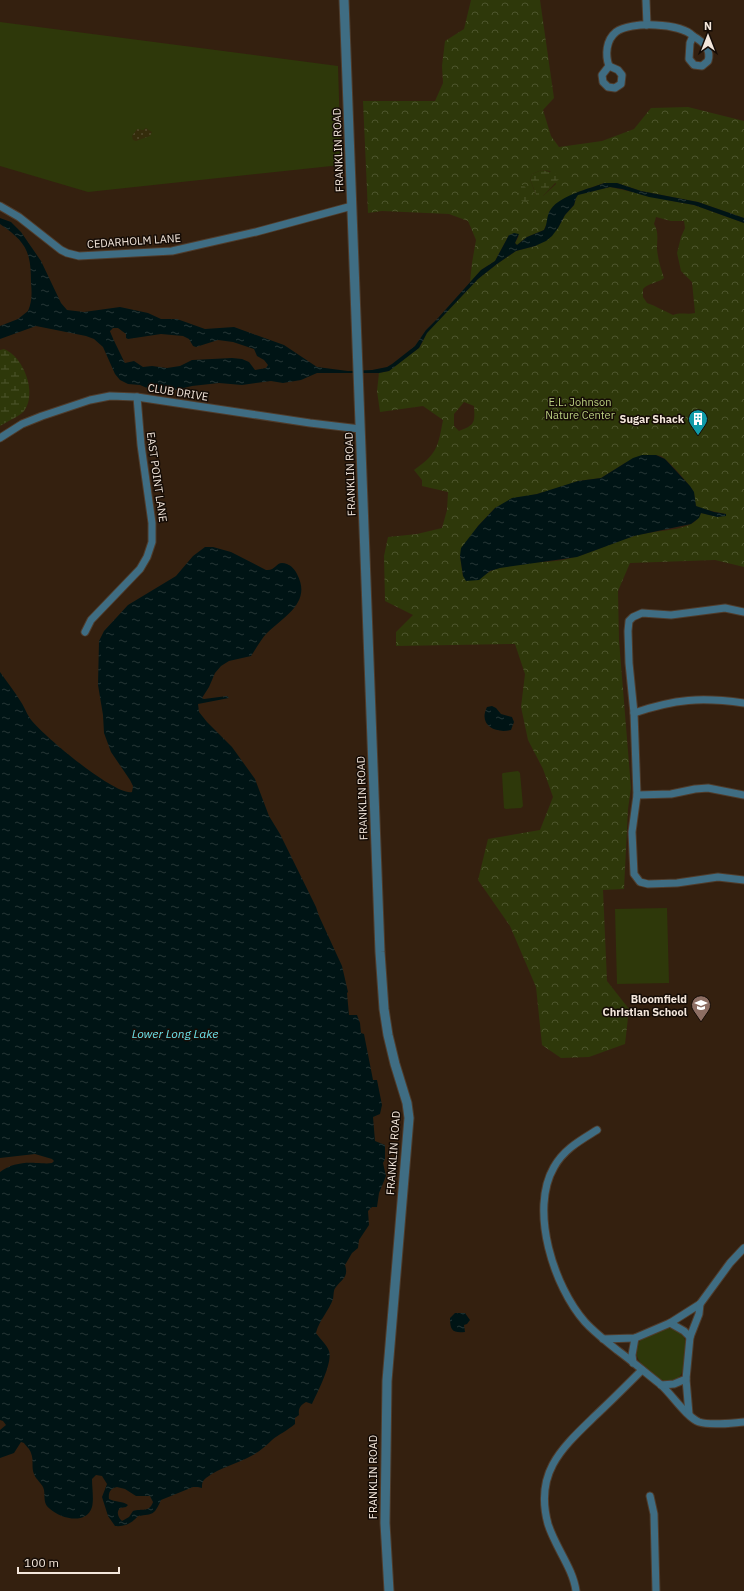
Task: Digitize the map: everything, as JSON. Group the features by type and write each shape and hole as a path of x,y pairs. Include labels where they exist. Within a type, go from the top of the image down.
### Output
{"street":[{"name":"FRANKLIN ROAD","path":"344,0 380,958 384,1009 388,1035 407,1102 409,1118 387,1381 385,1517 389,1591"},
{"path":"646,0 647,25"},
{"path":"609,66 607,53 608,45 612,36 622,29 647,25 685,30 693,36"},
{"name":"CEDARHOLM LANE","path":"0,206 19,217 62,250 79,256 148,253 185,248 256,232 352,206"},
{"name":"CLUB DRIVE","path":"0,438 37,418 90,400 110,396 137,397 360,429"},
{"name":"EAST POINT LANE","path":"85,632 91,620 140,569 147,557 152,542 152,523 142,451 137,397"},
{"path":"744,612 725,608 671,615 642,613 633,617 630,621 628,631 629,664 634,713 637,795 633,822 634,874 640,882 648,884 678,883 718,877 744,880"},
{"path":"634,713 677,701 709,700 744,703"},
{"path":"637,795 671,794 708,788 744,795"},
{"path":"597,1130 572,1146 555,1165 546,1188 544,1214 549,1248 566,1294 586,1323 661,1385 693,1419 704,1423 744,1422"},
{"path":"604,1339 635,1338 670,1324 700,1304 730,1263 744,1248"},
{"path":"688,1414 686,1379 690,1337 700,1304"},
{"path":"670,1324 684,1331 690,1337"},
{"path":"633,1363 632,1355 635,1338"},
{"path":"576,1591 572,1574 554,1539 546,1514 545,1492 548,1474 555,1458 570,1440 642,1370"},
{"path":"661,1385 674,1384 686,1379"},
{"path":"650,1496 654,1514 656,1591"}],"green space":[{"path":"471,0 540,0 554,98 543,110 551,136 559,147 602,141 634,129 651,108 688,107 744,121 744,218 698,202 641,191 617,183 604,183 578,192 564,200 544,230 527,237 517,245 515,243 519,236 509,235 495,261 481,270 470,282 476,240 468,221 449,214 382,211 368,213 363,101 435,101 443,83 442,66 445,41 464,29","holes":["542,170 550,171 556,184 543,196 536,195 530,179 532,175"]},
{"path":"0,22 338,66 341,165 88,192 0,166"},
{"path":"542,170 559,174 559,179 543,196 537,197 530,179 533,174"},
{"path":"519,185 523,185 528,190 532,200 523,202 520,199 517,191"},
{"name":"E.L. Johnson Nature Center","path":"610,187 694,205 744,223 744,567 715,560 630,563 618,591 619,640 631,788 628,809 624,889 603,890 607,981 629,1009 625,1044 589,1057 561,1058 542,1045 536,987 510,926 478,880 488,839 540,830 553,797 543,769 528,740 521,707 525,674 515,644 396,646 396,632 413,615 385,601 384,556 388,537 417,534 442,528 447,510 448,492 422,486 422,480 414,470 428,459 435,449 440,437 443,420 423,406 380,412 377,391 379,373 389,371 420,347 427,333 478,279 516,251 535,246 558,228 565,215 574,205 577,195","holes":["656,217 671,221 684,221 685,228 677,253 681,271 692,282 695,313 673,315 647,303 643,297 643,289 645,287 664,278 657,253 657,233 654,224","464,402 474,406 473,423 459,431 454,426 454,414","651,455 661,456 683,477 691,487 698,508 726,514 719,517 701,513 699,517 691,524 671,530 634,536 563,560 509,565 489,572 481,578 463,576 460,556 478,526 495,508 578,481 601,478 625,463"]},
{"path":"4,349 17,359 22,367 29,385 29,395 28,403 24,411 0,426 0,350"},
{"path":"518,771 520,773 523,806 521,808 506,809 504,808 502,774"},
{"path":"667,908 669,983 617,984 615,909"},
{"path":"667,1328 679,1330 682,1333 686,1347 684,1365 681,1374 676,1379 666,1382 654,1375 642,1364 636,1352 637,1345 642,1339"}],"sand":[{"path":"146,128 152,132 150,136 136,141 133,140 132,136 137,129 143,130"}],"water":[{"path":"604,183 617,183 641,191 698,202 744,218 744,223 694,205 649,197 622,189 610,187 578,195 574,205 565,215 552,236 546,241 535,246 516,251 478,279 427,333 419,348 389,371 379,373 317,373 301,380 283,383 271,381 242,385 219,383 192,386 167,392 154,391 140,385 128,384 120,380 115,374 103,347 94,339 86,336 36,326 0,339 0,326 18,319 28,311 32,294 31,272 28,255 25,248 16,236 0,224 0,218 11,222 21,232 41,261 61,303 67,310 84,312 120,307 148,313 161,319 177,319 205,329 234,327 284,345 317,367 348,371 372,370 387,367 415,346 426,330 481,270 495,261 509,235 514,233 519,234 515,243 517,245 527,237 544,230 549,211 561,200 583,190","holes":["113,328 118,328 126,334 126,338 128,339 161,334 183,336 189,339 193,346 196,347 218,340 233,342 254,349 257,356 264,360 268,365 266,368 255,370 249,362 242,359 232,358 192,360 180,366 167,368 152,366 143,367 134,361 125,363 110,331"]},
{"path":"642,455 656,455 665,459 694,492 696,506 726,514 726,516 717,517 701,513 699,518 691,524 634,536 577,557 500,568 490,571 479,580 466,581 463,576 460,556 461,548 478,526 495,508 512,498 537,494 578,481 601,478 633,458"},
{"name":"Lower Long Lake","path":"205,547 213,547 231,552 266,570 271,569 280,563 285,563 291,566 297,574 301,584 299,600 294,608 265,635 251,656 229,661 221,666 215,673 202,698 227,696 229,698 198,704 199,712 232,747 255,779 269,816 280,834 316,907 342,966 348,992 349,1015 357,1015 361,1033 364,1034 373,1080 377,1080 382,1105 380,1114 373,1117 375,1141 385,1145 385,1159 383,1163 386,1176 379,1193 377,1207 372,1207 368,1211 369,1225 359,1240 358,1248 352,1253 345,1265 346,1272 343,1280 335,1288 333,1299 317,1328 316,1333 325,1344 330,1356 324,1378 312,1404 306,1402 301,1406 299,1409 299,1415 295,1418 295,1424 274,1438 253,1455 211,1474 204,1480 202,1488 193,1487 161,1500 157,1509 153,1513 138,1516 131,1523 115,1526 108,1516 102,1497 107,1484 102,1476 96,1475 92,1479 93,1504 89,1513 84,1517 79,1518 66,1517 54,1512 46,1505 44,1490 35,1476 29,1449 24,1443 21,1442 14,1453 0,1458 0,1430 6,1425 0,1420 0,1172 17,1164 52,1163 54,1161 35,1154 0,1158 0,672 19,698 30,719 50,739 80,764 111,785 123,791 132,792 133,786 111,752 104,733 103,715 98,685 99,641 104,631 128,605 176,576 193,556","holes":["117,1487 125,1489 136,1496 150,1496 153,1502 149,1508 145,1510 133,1511 129,1517 122,1521 118,1511 120,1508 128,1505 109,1499 109,1494 112,1489"]},
{"path":"492,706 501,714 512,717 514,722 511,730 499,731 490,727 486,723 485,713 487,707"},
{"path":"455,1313 465,1313 470,1320 464,1325 465,1332 453,1330 450,1318"}],"place":[{"name":"Sugar Shack","path":"698,436"},
{"name":"Bloomfield Christian School","path":"701,1022"}]}
